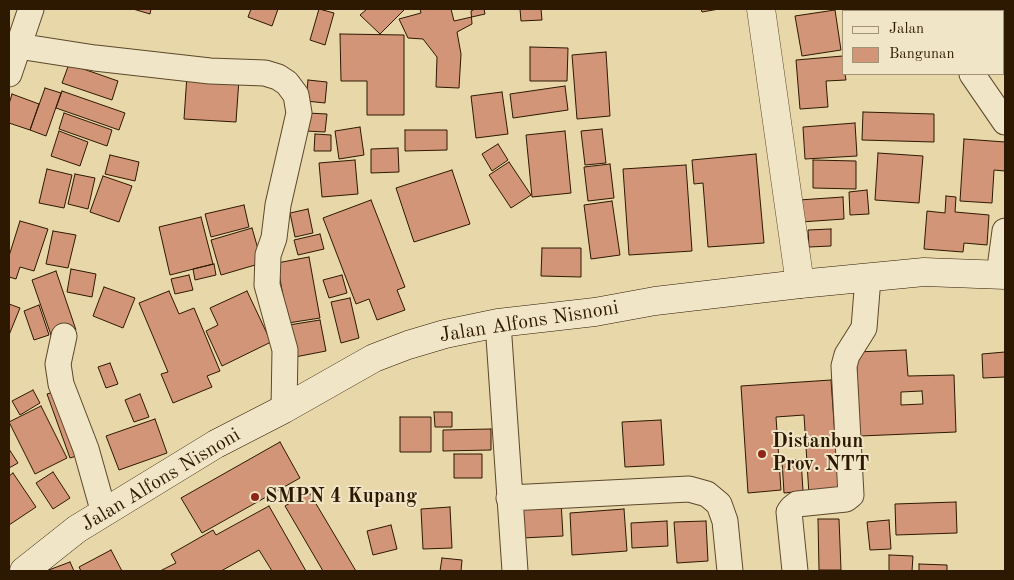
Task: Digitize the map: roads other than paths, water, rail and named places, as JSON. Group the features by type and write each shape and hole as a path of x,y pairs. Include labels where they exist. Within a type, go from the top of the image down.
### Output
{"main road":[{"path":"760,9 800,284"},
{"name":"Jalan Alfons Nisnoni","path":"24,571 77,530 216,444 284,409 374,358 408,345 445,334 498,323 595,312 655,301 924,272 1002,275"}],"street":[{"path":"9,74 31,9"},
{"path":"18,46 95,58 210,71 265,73 278,77 287,83 296,95 299,113 278,205 274,238 268,255 267,285 285,350 284,409"},
{"path":"973,75 1005,122"},
{"path":"1002,275 1005,231"},
{"path":"795,571 789,512 797,504 846,499 851,495 844,366 847,355 864,328 868,278"},
{"path":"498,323 515,571"},
{"path":"64,336 58,364 61,384 86,449 104,513"},
{"path":"509,498 690,488 706,494 719,504 725,521 730,571"}],"place":[{"name":"Distanbun Prov. NTT","path":"762,454"},
{"name":"SMPN 4 Kupang","path":"255,497"}]}
